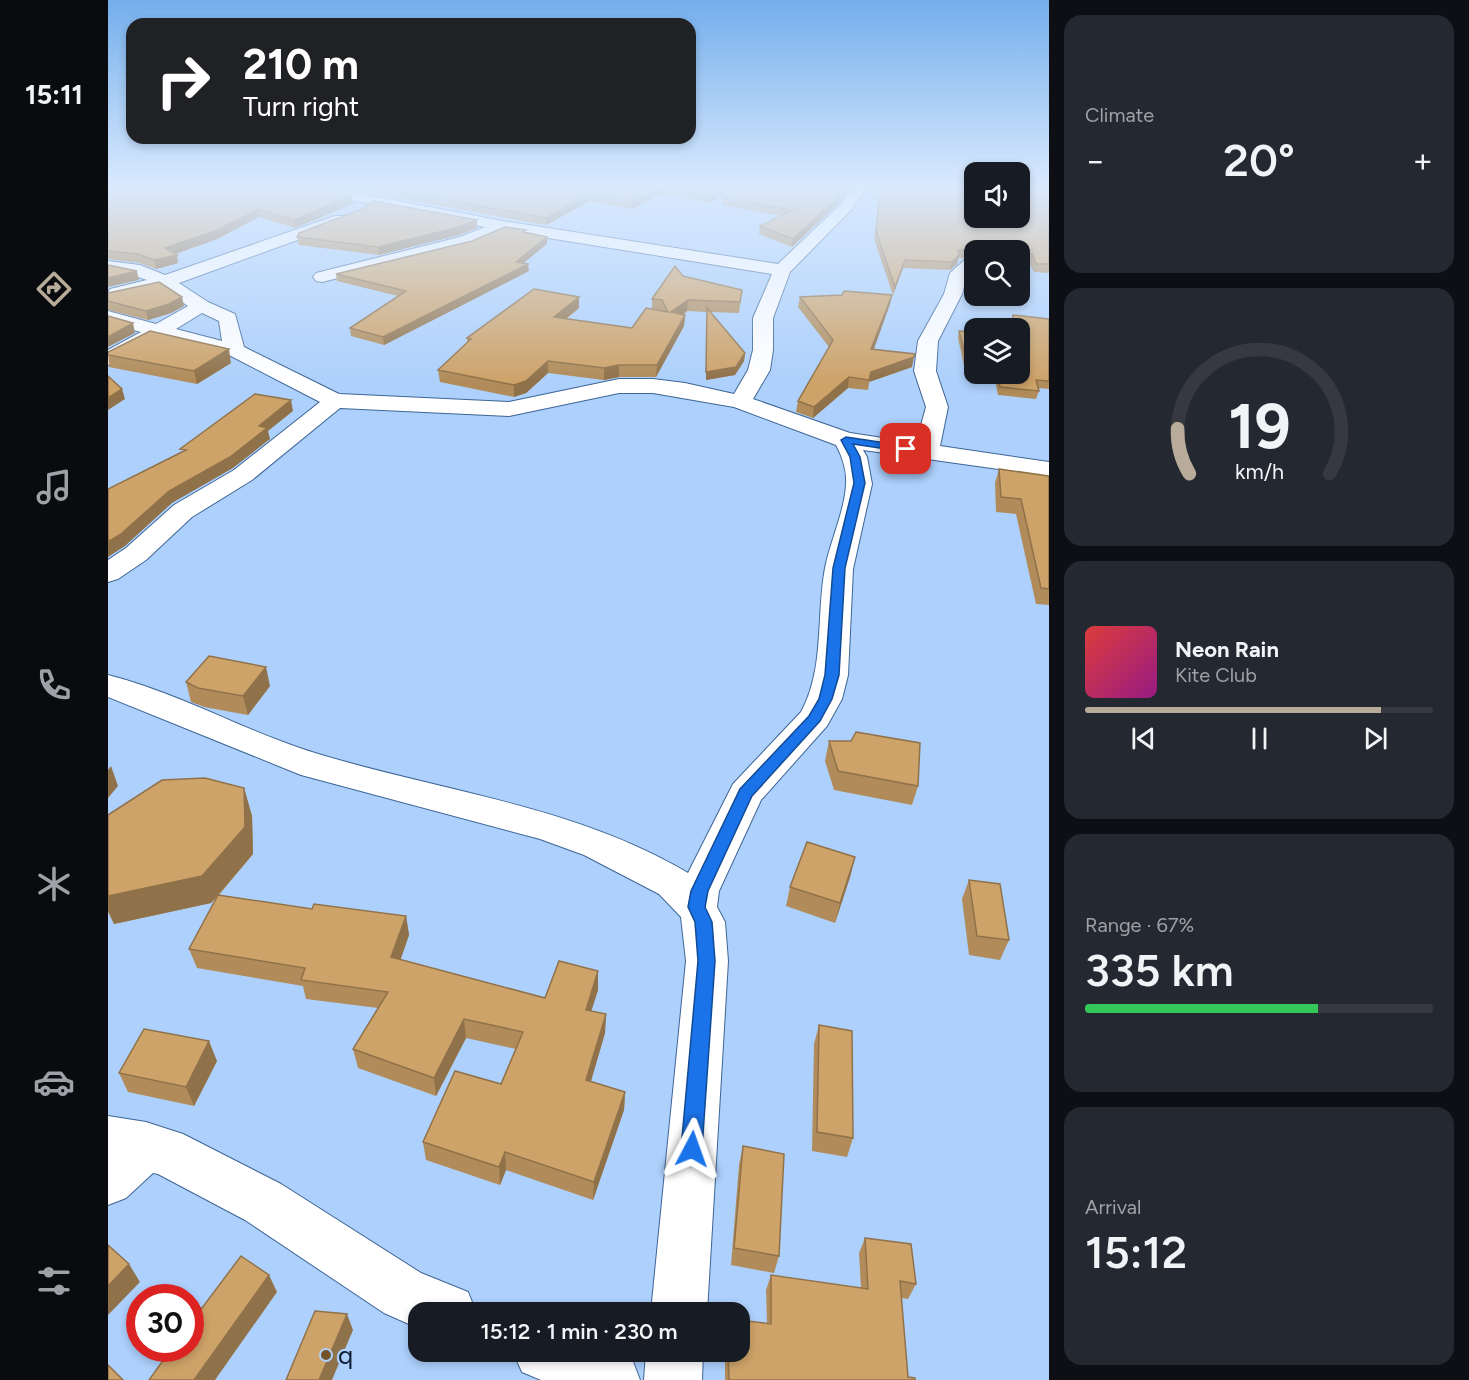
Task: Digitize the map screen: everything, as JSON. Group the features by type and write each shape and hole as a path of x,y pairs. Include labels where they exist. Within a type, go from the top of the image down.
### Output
{"street":[{"path":"108,295 164,282 247,252"},
{"path":"322,277 420,252"},
{"path":"670,252 782,270"},
{"path":"740,402 759,370 763,350 763,318 782,270 800,252"},
{"path":"108,266 136,268 164,282 201,306 228,318 234,350"},
{"path":"926,452 937,407 926,371 928,341 953,294 959,273 964,269"},
{"path":"108,359 201,306"},
{"path":"108,317 234,350 335,401 509,409 619,386 653,386 685,390 740,402 846,440 1049,469"},
{"path":"108,573 136,554 183,511 243,475 335,401"},
{"path":"697,907 704,878 746,793 815,718 825,699 832,675 839,568 859,483 855,457 846,440"},
{"path":"108,685 314,766 548,827 598,844 673,884 697,907 704,922 706,961 680,1302"},
{"path":"108,1180 127,1143 165,1150 263,1202 403,1294 423,1302"},
{"path":"567,1362 611,1380"},
{"path":"673,1380 674,1362"}],"building":[{"path":"122,252 173,252 177,255 154,260 138,254"},
{"path":"425,252 528,252 516,262 528,264 383,337 350,328 406,291 336,274"},
{"path":"883,252 958,252 959,255 952,262 905,260 895,287"},
{"path":"1030,252 1049,252 1049,264 1036,264"},
{"path":"108,265 137,271 108,278"},
{"path":"675,266 683,276 742,290 740,302 688,300 671,312 685,315 657,365 619,365 604,368 548,361 526,381 514,385 438,370 471,339 467,338 534,289 579,297 554,317 632,328 646,308 668,312 662,300 652,299"},
{"path":"159,282 182,297 169,304 146,311 108,301 108,293"},
{"path":"844,291 892,295 871,349 915,354 914,357 871,372 869,380 849,377 814,407 798,401 833,340 800,297 842,295"},
{"path":"707,308 745,353 736,367 706,372"},
{"path":"1013,315 1049,319 1049,381 1036,380 1039,391 1000,387 999,384 1030,384 1030,318 1013,318"},
{"path":"108,316 133,323 108,337"},
{"path":"150,331 229,349 194,371 108,355 108,352"},
{"path":"959,331 964,331 964,350"},
{"path":"108,376 122,389 108,398"},
{"path":"255,394 291,400 259,426 267,428 230,457 169,491 121,534 108,542 108,489 186,450 180,449"},
{"path":"999,469 1049,476 1049,589 1041,588 1021,499 1001,497"},
{"path":"209,656 266,667 243,696 198,688 186,682"},
{"path":"856,732 920,743 918,786 838,771 829,741 851,741"},
{"path":"205,778 244,788 245,827 202,876 108,896 108,815 162,780"},
{"path":"807,842 855,857 840,903 790,887"},
{"path":"969,880 1000,884 1009,940 977,936"},
{"path":"218,895 312,909 314,904 406,916 391,957 545,998 559,961 598,971 586,1010 606,1014 586,1080 625,1092 594,1182 505,1152 499,1167 423,1142 455,1071 501,1084 523,1032 464,1019 434,1078 353,1049 388,992 301,980 305,968 189,949"},
{"path":"819,1025 852,1031 853,1138 817,1132"},
{"path":"144,1029 209,1041 186,1087 119,1073"},
{"path":"743,1146 784,1154 779,1256 734,1248"},
{"path":"865,1238 911,1244 916,1284 900,1281 908,1377 915,1378 915,1380 729,1380 728,1362 750,1362 750,1321 771,1324 771,1275 868,1289"},
{"path":"108,1245 129,1264 108,1286"},
{"path":"241,1256 269,1275 194,1380 149,1380 162,1362 204,1362 204,1305"},
{"path":"315,1311 347,1314 319,1380 286,1380"},
{"path":"108,1365 123,1380 108,1380"}],"place":[{"name":"q","path":"326,1355"}],"route":[{"path":"692,1149 707,939 704,922 697,907 699,891 736,809 746,793 815,718 825,699 832,675 839,568 859,483 855,457 846,440 906,449"}]}
